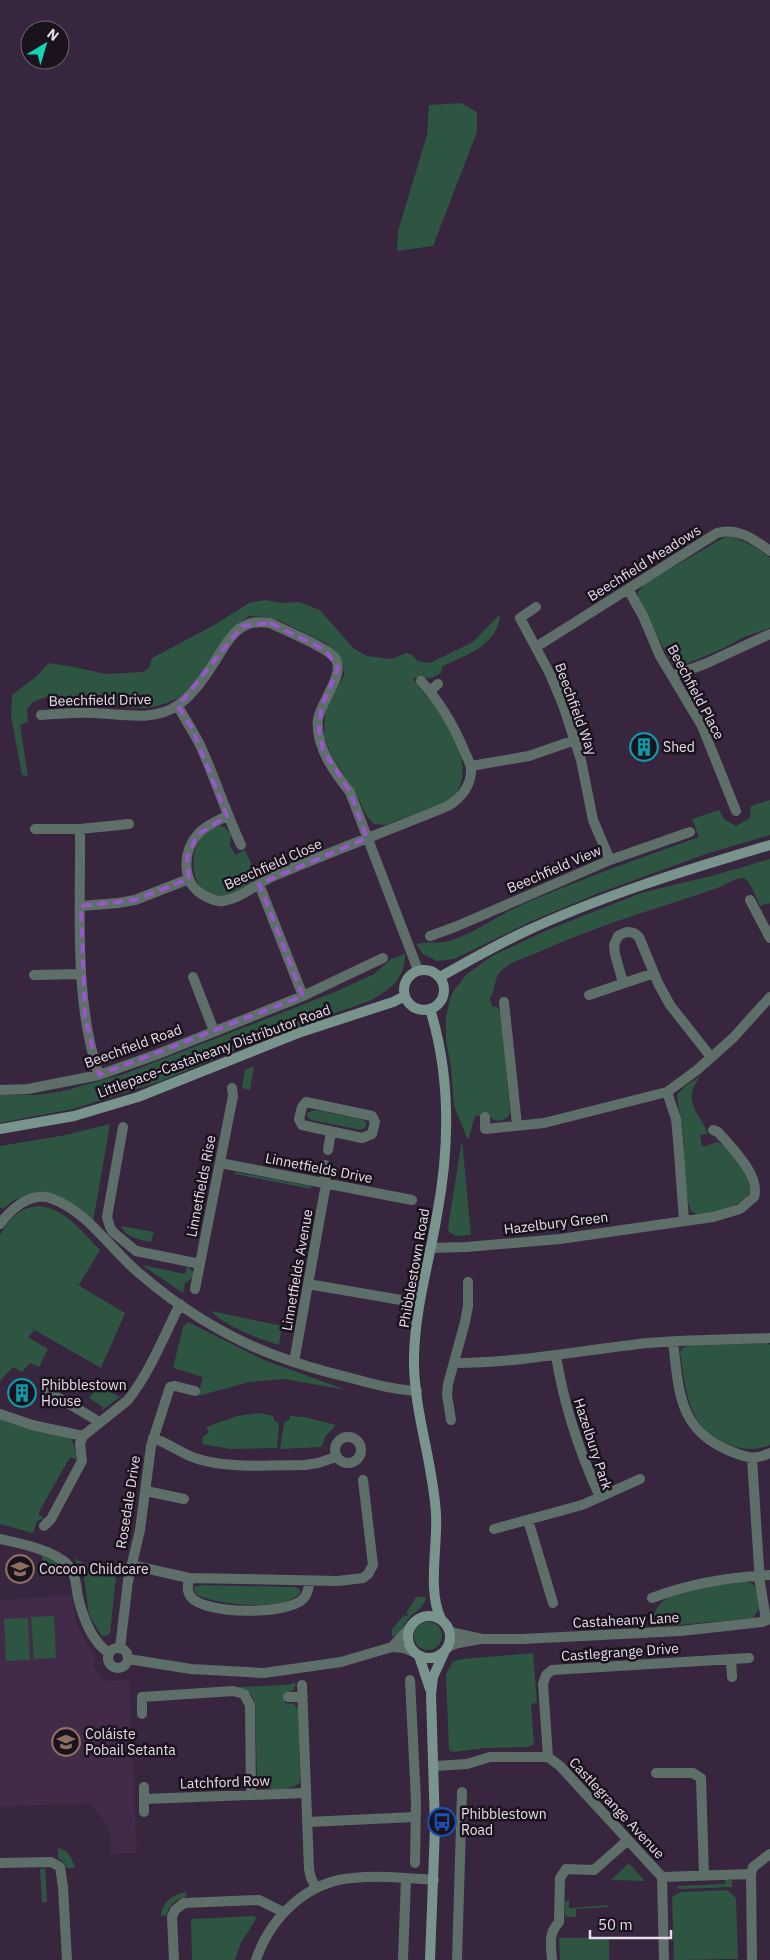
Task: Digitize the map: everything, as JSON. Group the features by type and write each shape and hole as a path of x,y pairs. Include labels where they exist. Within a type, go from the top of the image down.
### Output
{"street":[{"name":"Beechfield Meadows","path":"536,647 717,533 728,530 742,533 770,551"},
{"name":"Beechfield Place","path":"628,589 643,616 660,656 702,726 736,811"},
{"name":"Beechfield Way","path":"536,607 520,618 550,674 575,740 593,820 610,860"},
{"name":"Beechfield Drive","path":"41,715 94,713 143,715 178,706 196,688 227,643 242,626 261,622 270,623 325,650 334,658 338,668 337,675 321,709 318,720 319,731 323,750 332,769 350,792 367,838"},
{"path":"672,676 705,664 770,634"},
{"path":"421,681 434,688 455,729 470,766 529,756 575,740"},
{"path":"178,706 192,728 204,753 227,816 241,845"},
{"name":"Beechfield Close","path":"189,879 201,894 212,900 221,902 235,898 272,877 448,806 460,798 466,788 470,766"},
{"path":"81,906 135,900 189,879 186,870 187,858 197,835 206,827 227,816"},
{"path":"35,829 129,824"},
{"path":"80,828 81,974 87,1026 92,1054 99,1075"},
{"name":"Beechfield View","path":"430,936 455,928 610,860 690,832"},
{"path":"367,838 418,970"},
{"path":"440,977 522,933 596,902 682,872 770,845"},
{"path":"259,884 303,996"},
{"path":"750,900 770,938"},
{"path":"623,983 614,946 618,936 625,932 635,933 639,937 670,1005 711,1057"},
{"name":"Beechfield Road","path":"0,1090 28,1089 99,1075 158,1054 303,996 383,958"},
{"path":"418,970 430,970 440,977 443,982 444,995 441,1001 430,1009 424,1010 412,1006 405,996 405,983 418,970"},
{"path":"589,995 654,973"},
{"path":"34,975 81,974"},
{"path":"192,977 214,1031"},
{"name":"Littlepace-Castaheany Distributor Road","path":"0,1130 74,1116 138,1097 298,1034 393,1002 405,996"},
{"path":"484,1117 485,1128 544,1123 667,1092 732,1038 770,998"},
{"path":"504,1002 517,1125"},
{"name":"Phibblestown Road","path":"430,1009 443,1058 447,1120 446,1158 437,1217 416,1317 414,1358 417,1391 436,1515 434,1592 436,1608 441,1619"},
{"name":"Linnetfields Rise","path":"195,1289 233,1096 232,1088"},
{"path":"667,1092 677,1132 684,1220"},
{"path":"309,1102 368,1114 372,1116 375,1122 372,1134 366,1137 331,1132 302,1125 299,1119 303,1104 309,1102"},
{"path":"123,1126 107,1213 110,1227 136,1251 200,1264"},
{"name":"Hazelbury Green","path":"430,1248 560,1239 727,1214 745,1205 754,1197 756,1185 742,1162 718,1132 713,1130"},
{"path":"328,1150 331,1132"},
{"name":"Linnetfields Drive","path":"220,1163 412,1200"},
{"name":"Linnetfields Avenue","path":"294,1362 326,1184 325,1164"},
{"path":"0,1224 16,1205 33,1198 47,1197 64,1203 81,1214 140,1274 180,1304 214,1326 256,1348 294,1362 385,1386 417,1391"},
{"path":"451,1420 447,1389 468,1308 468,1282"},
{"path":"308,1284 401,1300"},
{"path":"44,1526 50,1519 82,1461 80,1443 83,1436 133,1394 180,1304"},
{"path":"454,1363 480,1363 556,1356 649,1343 770,1338"},
{"path":"672,1342 682,1404 690,1422 706,1439 719,1446 752,1458 770,1453"},
{"name":"Hazelbury Park","path":"494,1529 584,1504 600,1497 581,1455 570,1421 556,1356"},
{"name":"Rosedale Drive","path":"120,1648 128,1581 146,1492 153,1438 170,1387 175,1386 195,1391"},
{"path":"47,1391 93,1418 98,1423"},
{"path":"0,1414 32,1425 83,1436"},
{"path":"153,1438 196,1458 216,1463 305,1465 336,1457"},
{"path":"752,1458 768,1620"},
{"path":"600,1497 640,1479"},
{"path":"132,1565 189,1578 338,1581 363,1578 372,1568 372,1560 363,1480"},
{"path":"146,1492 184,1499"},
{"path":"528,1520 553,1603"},
{"path":"0,1539 48,1553 67,1564 74,1578 86,1625 102,1649 109,1654"},
{"path":"652,1598 694,1584 765,1575"},
{"path":"189,1578 187,1586 191,1597 204,1605 225,1609 269,1610 286,1607 304,1598 309,1581"},
{"name":"Phibblestown Road","path":"419,1618 434,1592"},
{"path":"392,1647 419,1618 430,1616 441,1619 450,1632 450,1643 433,1677 431,1694 435,1766 434,1880 430,1960"},
{"name":"Castaheany Lane","path":"450,1632 482,1639 556,1638 740,1626 768,1620"},
{"path":"410,1626 408,1640 417,1654 431,1694"},
{"name":"Castaheany Lane","path":"445,1650 453,1644 482,1639"},
{"path":"128,1659 207,1671 264,1674 341,1662 392,1647 404,1648 432,1658 445,1650"},
{"path":"120,1648 127,1654 128,1659 122,1668 116,1668 108,1662 109,1654 114,1649 120,1648"},
{"name":"Castlegrange Drive","path":"548,1757 543,1684 546,1675 552,1670 750,1658"},
{"path":"731,1659 732,1677"},
{"path":"410,1680 416,1817 415,1863"},
{"path":"302,1685 309,1870 316,1888"},
{"path":"142,1714 142,1696 233,1691 244,1694 250,1705 251,1795"},
{"path":"288,1697 303,1697"},
{"name":"Castlegrange Avenue","path":"435,1766 468,1764 490,1757 548,1757 560,1766 662,1877 751,1874"},
{"path":"656,1773 694,1773 700,1778 704,1876"},
{"path":"144,1787 144,1812"},
{"path":"457,1960 462,1792"},
{"name":"Latchford Row","path":"144,1799 306,1793"},
{"path":"308,1822 416,1817"},
{"path":"552,1960 552,1930 559,1922 560,1878 566,1869 594,1870 628,1840"},
{"path":"752,1960 751,1874 753,1867 770,1854"},
{"path":"0,1864 51,1862 56,1863 60,1867 67,1960"},
{"path":"662,1877 664,1960"},
{"path":"256,1960 265,1938 283,1912 316,1888 339,1880 353,1878 434,1880"},
{"path":"403,1960 406,1878"},
{"path":"174,1960 172,1917 175,1910 184,1903 259,1900 283,1912"}],"highlighted area":[{"path":"270,623 325,650 338,668 321,709 319,731 323,750 350,792 367,838 259,884 303,996 99,1075 85,1017 81,906 135,900 189,879 187,858 197,835 227,816 192,728 178,706 242,626"}],"shaded area":[{"name":"Coláiste Pobail Setanta","path":"71,1595 77,1625 96,1660 93,1666 105,1681 129,1680 137,1853 116,1853 116,1855 111,1855 111,1837 103,1819 89,1803 0,1807 0,1600"}],"green space":[{"path":"461,103 477,112 477,132 433,246 397,251 398,231 427,135 429,105"},
{"path":"732,536 755,547 770,558 770,628 744,637 722,649 681,666 672,664 638,598 638,592 644,584 725,537"},
{"path":"265,600 282,603 299,602 320,610 353,648 367,656 392,659 406,653 412,655 418,661 430,663 473,642 500,616 498,626 493,635 479,648 443,666 441,673 432,678 413,678 446,721 458,745 463,770 461,783 456,793 447,802 385,825 374,824 367,816 356,793 332,757 324,736 325,712 344,675 340,658 326,643 278,620 266,617 249,616 239,623 193,685 178,698 166,703 139,708 98,704 65,704 46,697 33,702 27,709 28,722 20,725 28,776 22,775 11,716 12,695 37,676 49,663 106,674 143,672 149,668 152,658 216,624 249,603"},
{"path":"770,800 770,835 706,854 599,893 532,921 454,959 437,961 423,954 416,944 445,942 459,938 521,905 699,837 692,819 719,810 724,819 736,826 750,818 751,806"},
{"path":"220,826 225,827 231,834 230,845 235,855 245,850 258,878 237,892 224,897 212,896 202,890 196,879 194,867 194,853 199,841 207,831"},
{"path":"770,859 770,905 769,903 760,906 750,884 744,878 736,879 720,887 583,933 520,959 502,970 499,973 490,998 492,1006 497,1007 501,1013 510,1114 500,1121 492,1119 489,1115 475,1116 468,1140 454,1106 451,1067 446,1040 446,1017 450,999 454,990 467,974 492,956 545,931 641,893"},
{"path":"405,954 403,970 395,983 369,1001 252,1043 162,1081 73,1109 0,1123 0,1095 37,1095 63,1091 124,1074 335,992 374,974 391,959"},
{"path":"254,1066 250,1090 242,1088 245,1070"},
{"path":"699,1077 693,1090 692,1099 708,1134 700,1135 702,1146 717,1142 723,1145 744,1172 750,1192 732,1207 705,1214 697,1214 691,1211 688,1202 677,1095 685,1086"},
{"path":"315,1110 361,1119 366,1122 366,1127 361,1130 311,1120 307,1113"},
{"path":"110,1124 93,1222 85,1214 27,1195 13,1201 3,1209 0,1207 0,1146 66,1135"},
{"path":"462,1140 471,1235 456,1236 449,1232 448,1227"},
{"path":"235,1172 311,1186 311,1189 235,1174"},
{"path":"38,1206 47,1207 65,1216 100,1250 79,1285 73,1282 125,1313 101,1368 31,1328 34,1331 28,1337 48,1349 39,1367 30,1363 22,1372 13,1367 0,1381 0,1235 15,1215 25,1209"},
{"path":"121,1226 154,1232 151,1242 130,1236"},
{"path":"142,1265 185,1274 187,1266 193,1272 193,1278 185,1283 183,1293"},
{"path":"211,1311 282,1326 279,1345 234,1327"},
{"path":"188,1322 264,1360 346,1390 284,1379 249,1382 198,1396 203,1377 173,1368 183,1327"},
{"path":"767,1343 770,1345 770,1445 751,1449 733,1446 718,1440 698,1421 692,1409 684,1382 680,1352 682,1348 688,1345"},
{"path":"100,1387 120,1397 101,1411 103,1407 89,1398 96,1388"},
{"path":"260,1413 273,1416 274,1420 279,1424 277,1448 230,1449 202,1444 203,1437 209,1432 206,1427 237,1416"},
{"path":"290,1416 304,1417 336,1425 325,1437 322,1447 280,1449 284,1423 290,1419"},
{"path":"0,1418 71,1438 75,1448 77,1460 70,1457 39,1512 39,1515 44,1518 37,1521 33,1533 0,1524"},
{"path":"42,1555 60,1564 63,1567 64,1574 60,1576 59,1566 42,1567"},
{"path":"74,1558 98,1571 116,1577 110,1634 101,1635 89,1615 84,1577"},
{"path":"746,1581 756,1589 758,1597 759,1609 753,1618 657,1627 653,1617 656,1610 668,1598 689,1590"},
{"path":"202,1585 296,1587 301,1591 294,1598 268,1605 234,1604 205,1598 196,1594 193,1587"},
{"path":"416,1597 426,1597 420,1608 408,1619 398,1633 392,1637 392,1629 404,1615 407,1616 408,1614 406,1613"},
{"path":"54,1616 56,1658 34,1659 31,1617"},
{"path":"28,1618 30,1660 6,1661 4,1619"},
{"path":"428,1622 438,1626 442,1636 438,1646 428,1650 418,1646 414,1636 418,1626"},
{"path":"533,1653 537,1703 531,1704 534,1745 529,1745 530,1747 485,1748 454,1752 449,1750 446,1674 453,1661"},
{"path":"296,1683 294,1690 285,1694 285,1703 294,1704 299,1711 300,1782 284,1789 270,1789 259,1784 257,1780 255,1702 251,1694 238,1687"},
{"path":"58,1848 69,1855 75,1868 67,1868 58,1858"},
{"path":"629,1863 645,1881 611,1880"},
{"path":"45,1868 47,1902 42,1903 40,1869"},
{"path":"725,1880 732,1880 732,1887 680,1889 676,1886 725,1884"},
{"path":"727,1890 736,1898 738,1959 674,1960 672,1897 680,1892"},
{"path":"186,1892 186,1897 176,1901 169,1908 167,1915 161,1916 163,1907 169,1900"},
{"path":"569,1899 569,1908 608,1905 609,1907 576,1909 576,1917 567,1917 565,1915 565,1902"},
{"path":"254,1916 256,1919 241,1943 235,1960 192,1960 191,1919"},
{"path":"609,1937 609,1960 560,1960 559,1938"}],"place":[{"name":"Shed","path":"644,747"},
{"name":"Phibblestown House","path":"22,1393"},
{"name":"Cocoon Childcare","path":"20,1569"},
{"name":"Coláiste Pobail Setanta","path":"66,1742"},
{"name":"Phibblestown Road","path":"442,1822"}]}
